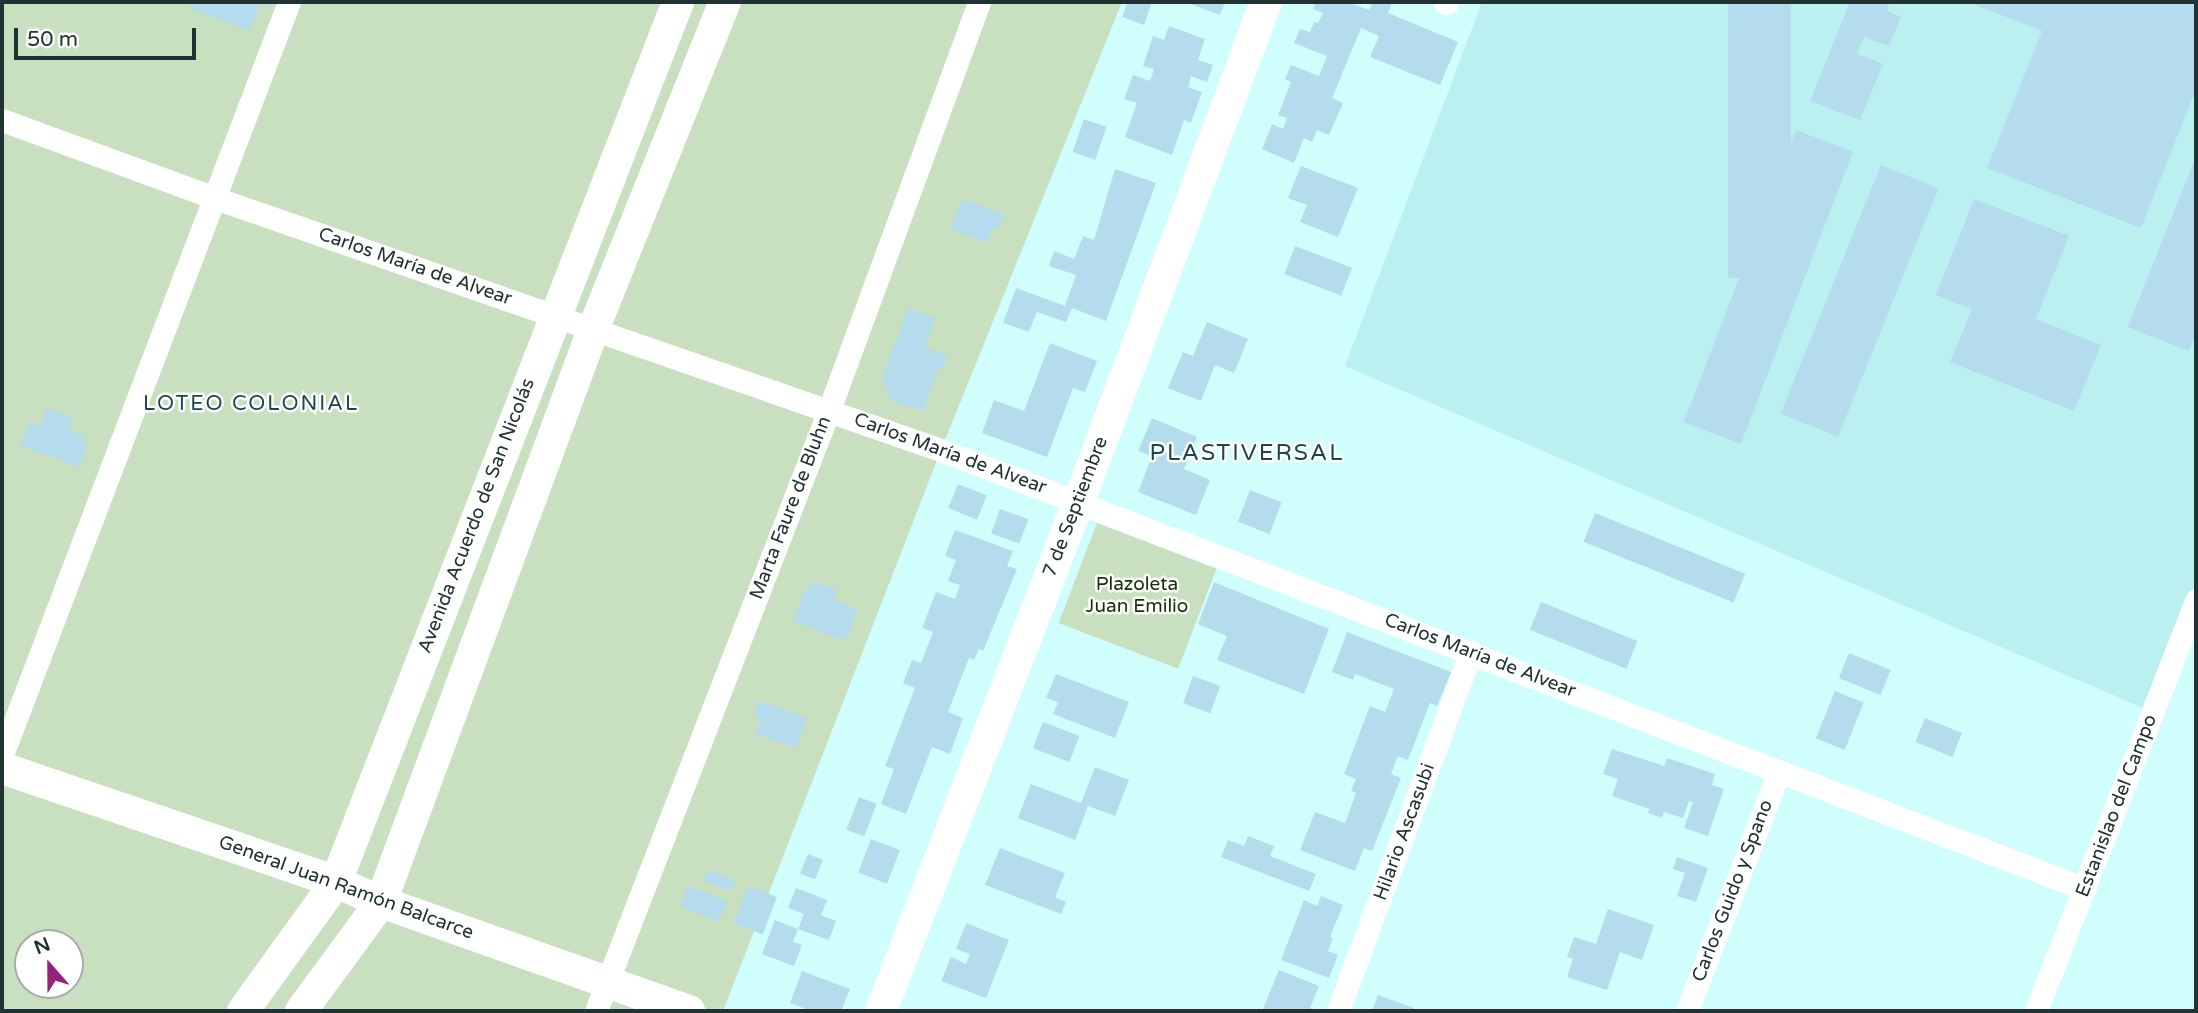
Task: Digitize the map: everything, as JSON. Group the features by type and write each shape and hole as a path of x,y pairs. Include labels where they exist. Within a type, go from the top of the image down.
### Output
{"street":[{"path":"2,755 212,197 289,2"},
{"name":"Avenida Acuerdo de San Nicolás","path":"243,1011 336,882 678,2"},
{"path":"301,1011 382,902 593,330 725,2"},
{"name":"Marta Faure de Bluhn","path":"596,1011 829,410 979,2"},
{"name":"7 de Septiembre","path":"881,1011 1079,500 1266,2"},
{"name":"Carlos María de Alvear","path":"2,120 212,197 829,410 1079,500 2085,889"},
{"name":"Estanislao del Campo","path":"2036,1011 2196,600"},
{"name":"Hilario Ascasubi","path":"1338,1011 1471,652"},
{"name":"General Juan Ramón Balcarce","path":"2,768 336,882 382,902 689,1011"},
{"name":"Carlos Guido y Spano","path":"1687,1011 1779,771"}],"shaded area":[{"path":"1482,2 2196,2 2196,600 2153,712 1345,366"}],"green space":[{"path":"2,2 1122,2 941,450 723,1011 2,1011"},
{"name":"Plazoleta Juan Emilio","path":"1097,523 1216,569 1178,669 1059,623"}],"building":[{"path":"193,2 273,2 271,7 260,3 250,31 190,9"},
{"path":"1128,2 1152,2 1144,25 1122,17"},
{"path":"1185,2 1225,2 1220,15"},
{"path":"1316,2 1347,2 1369,10 1373,2 1389,2 1392,3 1388,13 1458,42 1440,85 1370,57 1379,36 1361,28 1332,98 1343,103 1329,135 1317,130 1312,142 1304,138 1294,163 1262,149 1272,124 1283,129 1287,118 1278,115 1291,82 1285,79 1291,65 1319,76 1327,56 1294,43 1300,29 1310,32 1314,22 1318,23 1323,13 1313,9"},
{"path":"1728,2 1791,2 1791,278 1728,278"},
{"path":"1850,2 1890,2 1887,11 1901,17 1889,46 1864,37 1857,54 1883,64 1860,120 1810,101"},
{"path":"1968,2 2196,2 2196,89 2141,228 1987,168 2042,31"},
{"path":"1169,26 1205,39 1198,60 1213,65 1207,82 1191,76 1188,87 1202,92 1191,123 1184,120 1172,155 1125,137 1137,103 1124,99 1133,75 1150,81 1154,69 1143,66 1153,36 1164,40"},
{"path":"1084,119 1107,127 1095,160 1073,152"},
{"path":"1796,130 1853,152 1741,444 1684,422"},
{"path":"2196,156 2196,334 2189,351 2128,327"},
{"path":"1881,165 1938,188 1838,437 1781,413"},
{"path":"1301,166 1358,188 1338,237 1300,222 1307,205 1288,198"},
{"path":"1115,169 1156,183 1106,321 1072,308 1066,322 1037,312 1029,332 1003,323 1016,288 1065,306 1076,275 1049,266 1054,251 1074,259 1083,236 1094,240"},
{"path":"962,199 1004,214 998,230 993,228 987,243 950,229"},
{"path":"1974,199 2069,236 2036,319 2101,345 2074,411 1950,362 1972,309 1936,295"},
{"path":"1295,246 1352,268 1341,296 1284,274"},
{"path":"908,308 936,318 925,347 948,356 943,369 939,367 923,411 891,400 882,378"},
{"path":"1207,322 1248,339 1234,373 1215,365 1201,401 1168,388 1183,352 1193,356"},
{"path":"1050,343 1097,361 1085,392 1073,388 1047,457 982,433 994,400 1024,411"},
{"path":"47,408 73,418 69,430 84,435 81,442 88,445 79,467 20,445 29,422 40,427"},
{"path":"1152,418 1197,437 1184,469 1210,480 1196,515 1138,492 1152,456 1138,451"},
{"path":"958,484 987,496 977,520 948,508"},
{"path":"1250,490 1282,502 1270,534 1238,522"},
{"path":"1000,509 1028,519 1019,544 991,533"},
{"path":"1595,513 1745,574 1734,602 1583,542"},
{"path":"955,530 1013,551 1007,566 1017,569 983,651 979,649 974,660 969,658 948,712 963,718 950,754 932,747 906,814 881,804 894,769 885,766 915,688 903,683 912,660 921,663 933,632 922,628 936,592 955,599 960,585 948,581 956,560 945,556"},
{"path":"812,581 837,590 834,600 858,609 845,641 792,621 805,589 809,590"},
{"path":"1214,582 1329,629 1304,694 1217,660 1227,636 1198,624"},
{"path":"1541,602 1637,641 1626,669 1530,630"},
{"path":"1347,632 1451,672 1437,706 1430,703 1408,760 1398,756 1391,774 1401,778 1372,851 1364,848 1355,871 1300,850 1315,812 1345,823 1356,793 1351,791 1356,779 1344,774 1370,706 1385,712 1394,689 1355,674 1353,680 1332,672"},
{"path":"1849,653 1891,670 1881,695 1839,678"},
{"path":"1056,674 1129,702 1115,738 1053,714 1058,702 1046,698"},
{"path":"1193,676 1220,686 1210,713 1183,703"},
{"path":"1835,691 1864,703 1845,750 1816,738"},
{"path":"759,701 807,718 796,748 755,733 761,719 754,716"},
{"path":"1925,718 1962,733 1952,757 1915,742"},
{"path":"1043,722 1079,736 1069,762 1033,748"},
{"path":"1612,749 1664,766 1667,758 1715,774 1712,785 1724,789 1708,836 1684,828 1693,802 1689,801 1683,818 1664,812 1662,818 1648,813 1649,809 1612,796 1618,779 1603,774"},
{"path":"1095,767 1129,780 1115,816 1088,806 1075,840 1018,818 1031,784 1081,803"},
{"path":"859,797 877,804 864,836 846,830"},
{"path":"1248,836 1274,846 1270,856 1316,874 1309,891 1221,857 1228,840 1244,846"},
{"path":"871,839 900,850 887,884 858,873"},
{"path":"1000,848 1065,873 1055,897 1066,902 1061,914 985,885"},
{"path":"808,854 823,860 815,879 800,873"},
{"path":"1677,857 1708,868 1696,902 1677,896 1685,873 1673,869"},
{"path":"708,870 735,880 731,891 704,881"},
{"path":"688,886 727,901 719,922 680,907"},
{"path":"748,886 777,897 763,934 734,923"},
{"path":"796,888 827,900 821,915 836,921 829,940 798,929 804,914 788,908"},
{"path":"1321,896 1343,905 1330,937 1333,938 1328,951 1338,955 1329,978 1281,960 1304,900 1317,906"},
{"path":"1608,909 1654,925 1642,960 1620,952 1607,990 1567,977 1573,959 1567,957 1574,937 1596,944"},
{"path":"775,920 798,929 793,942 802,945 794,966 762,954"},
{"path":"966,923 1009,940 986,998 941,981 951,957 966,964 970,954 956,949"},
{"path":"1279,970 1319,986 1310,1008 1318,1011 1262,1011"},
{"path":"802,971 850,989 841,1011 811,1011 790,1003"},
{"path":"1378,995 1414,1008 1413,1011 1372,1011"}],"district":[{"name":"LOTEO COLONIAL","path":"251,404"},
{"name":"PLASTIVERSAL","path":"1247,453"}]}
